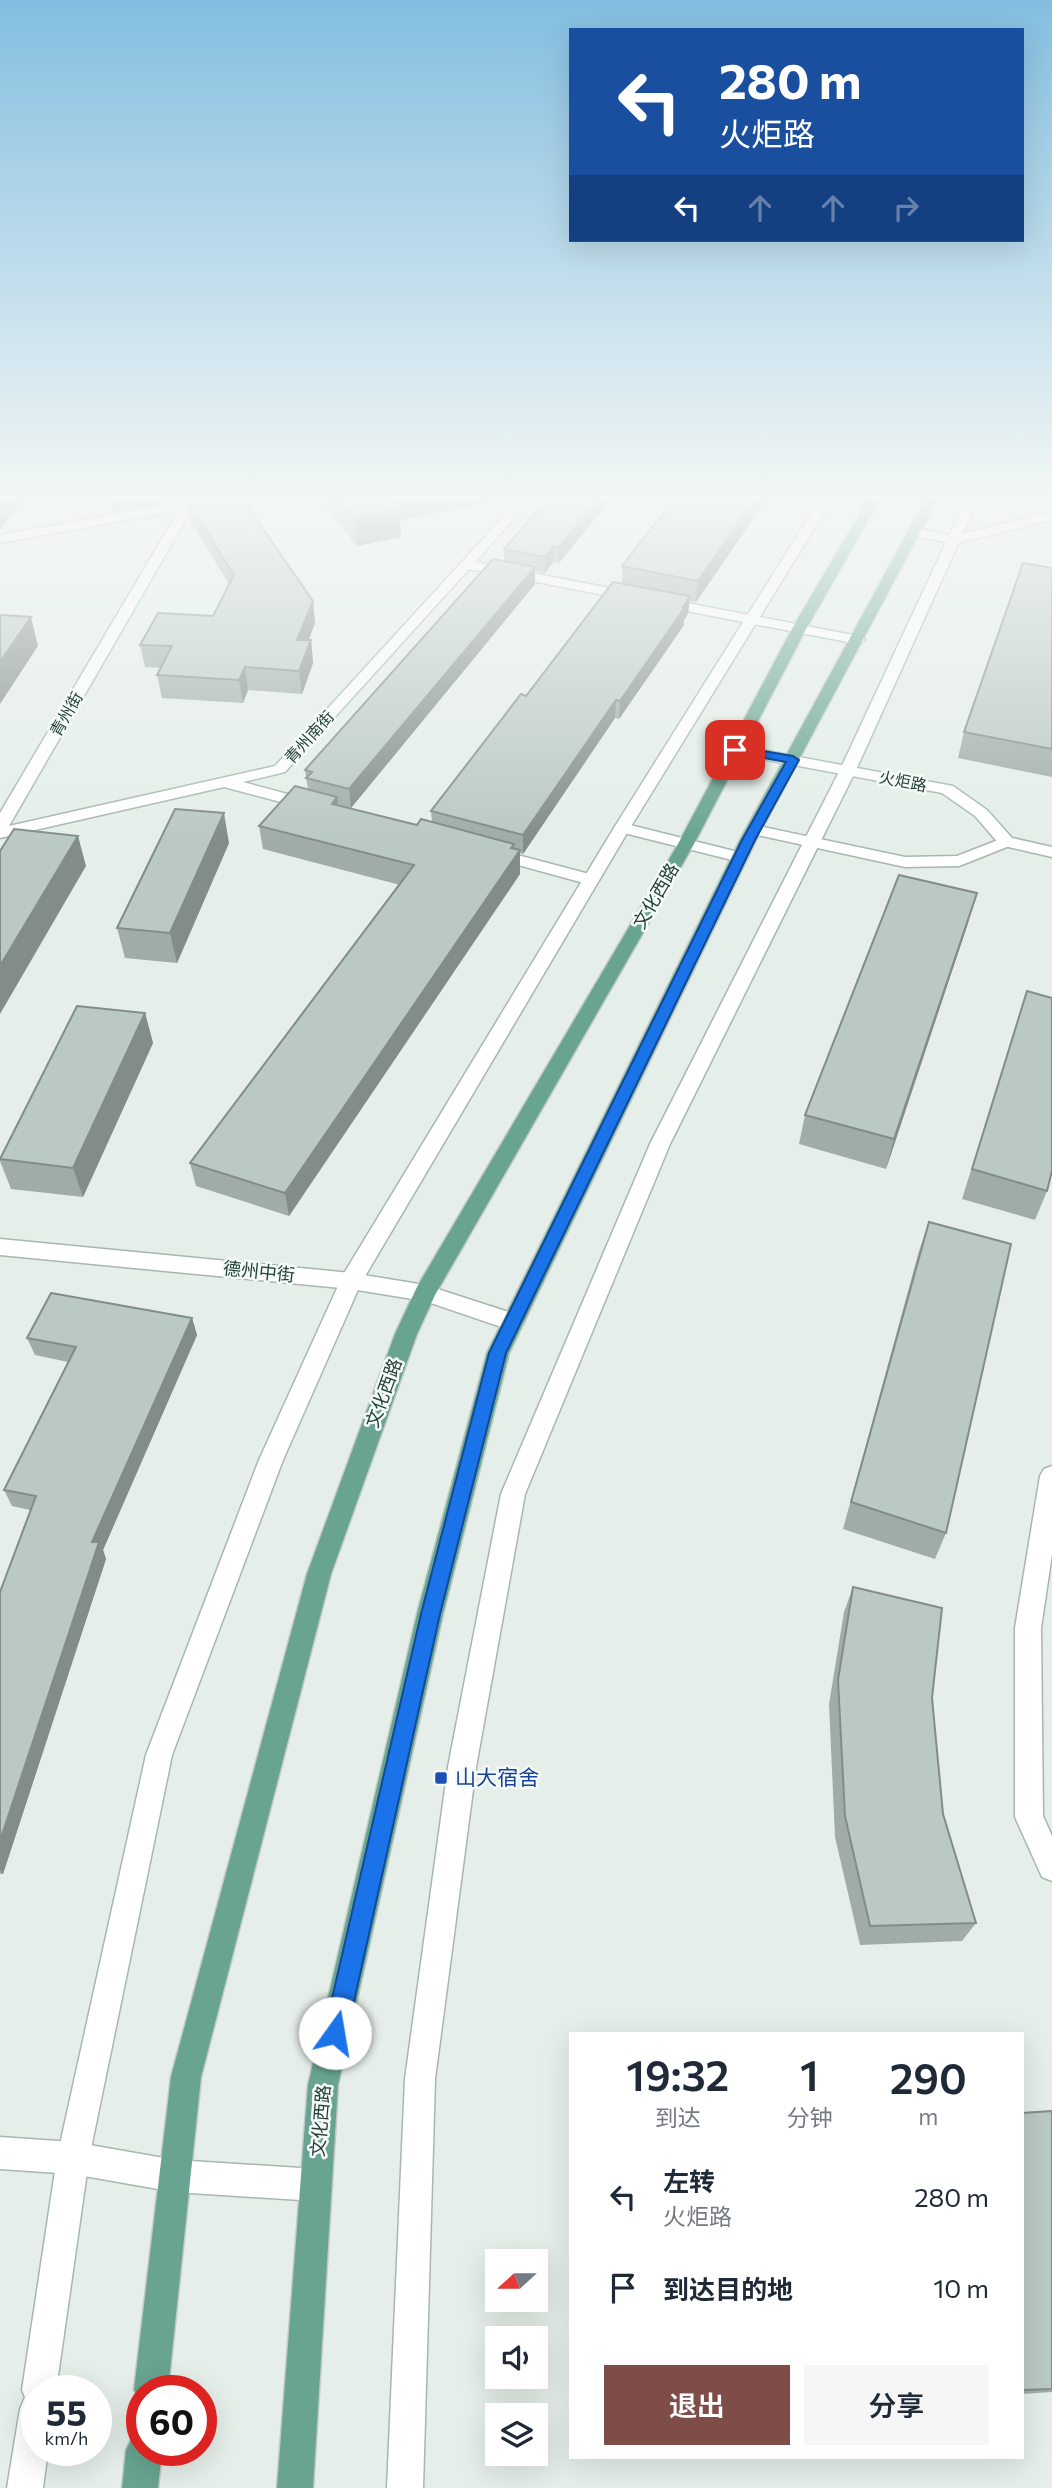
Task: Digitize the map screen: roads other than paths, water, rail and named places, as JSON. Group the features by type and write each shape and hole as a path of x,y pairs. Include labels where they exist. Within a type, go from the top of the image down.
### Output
{"main road":[{"name":"文化西路","path":"153,2375 186,2077 319,1574 406,1334 425,1293 685,844 811,609"},
{"name":"文化西路","path":"295,2488 323,2085 421,1655 498,1353 740,857 874,609"},
{"path":"140,2488 142,2466"}],"street":[{"name":"青州街","path":"0,827 128,609"},
{"name":"青州南街","path":"0,833 280,769 424,609"},
{"path":"699,609 858,640"},
{"path":"41,2375 73,2158 159,1755 271,1460 351,1281 756,609"},
{"path":"405,2488 420,2079 461,1767 513,1494 660,1144 848,770 921,609"},
{"name":"火炬路","path":"735,750 947,789 981,813 1006,842"},
{"path":"223,782 328,810"},
{"path":"622,828 740,857"},
{"path":"754,830 905,862 959,861 1006,842 1052,852"},
{"path":"473,849 591,880"},
{"name":"德州中街","path":"0,1247 351,1281 425,1293 513,1322"},
{"path":"1052,1476 1028,1641 1029,1817 1052,1867"},
{"path":"0,2153 73,2158 175,2176 316,2185"},
{"path":"25,2488 28,2466"}],"place":[{"name":"山大宿舍","path":"441,1778"}]}
